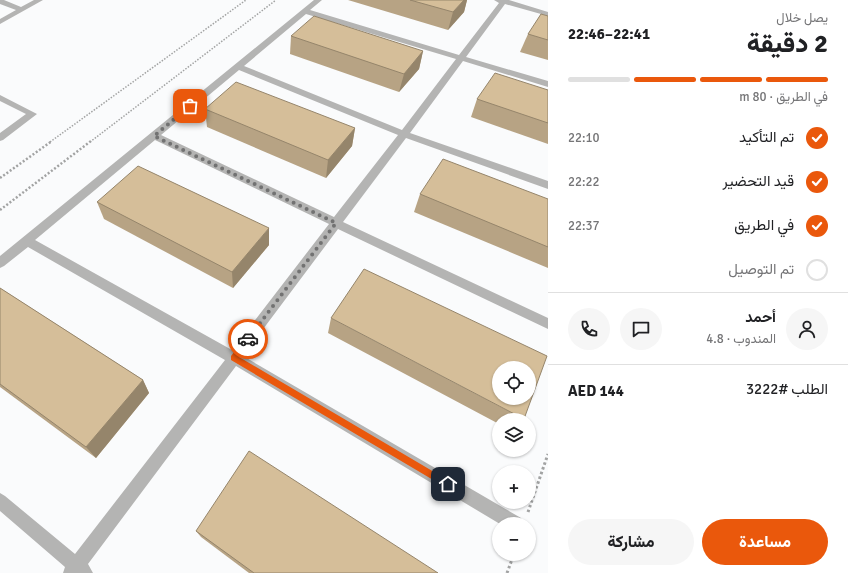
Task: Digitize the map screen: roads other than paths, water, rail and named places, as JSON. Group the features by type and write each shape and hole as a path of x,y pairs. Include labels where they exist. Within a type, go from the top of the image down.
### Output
{"lane":[{"path":"0,22 39,0"},
{"path":"0,263 318,0"},
{"path":"0,1 22,10"},
{"path":"0,501 78,571 234,358 404,134 502,1 548,14"},
{"path":"304,11 548,84"},
{"path":"238,66 404,134 548,185"},
{"path":"0,98 32,114 0,138"},
{"path":"154,136 548,324"},
{"path":"27,241 234,358 502,517"}]}
